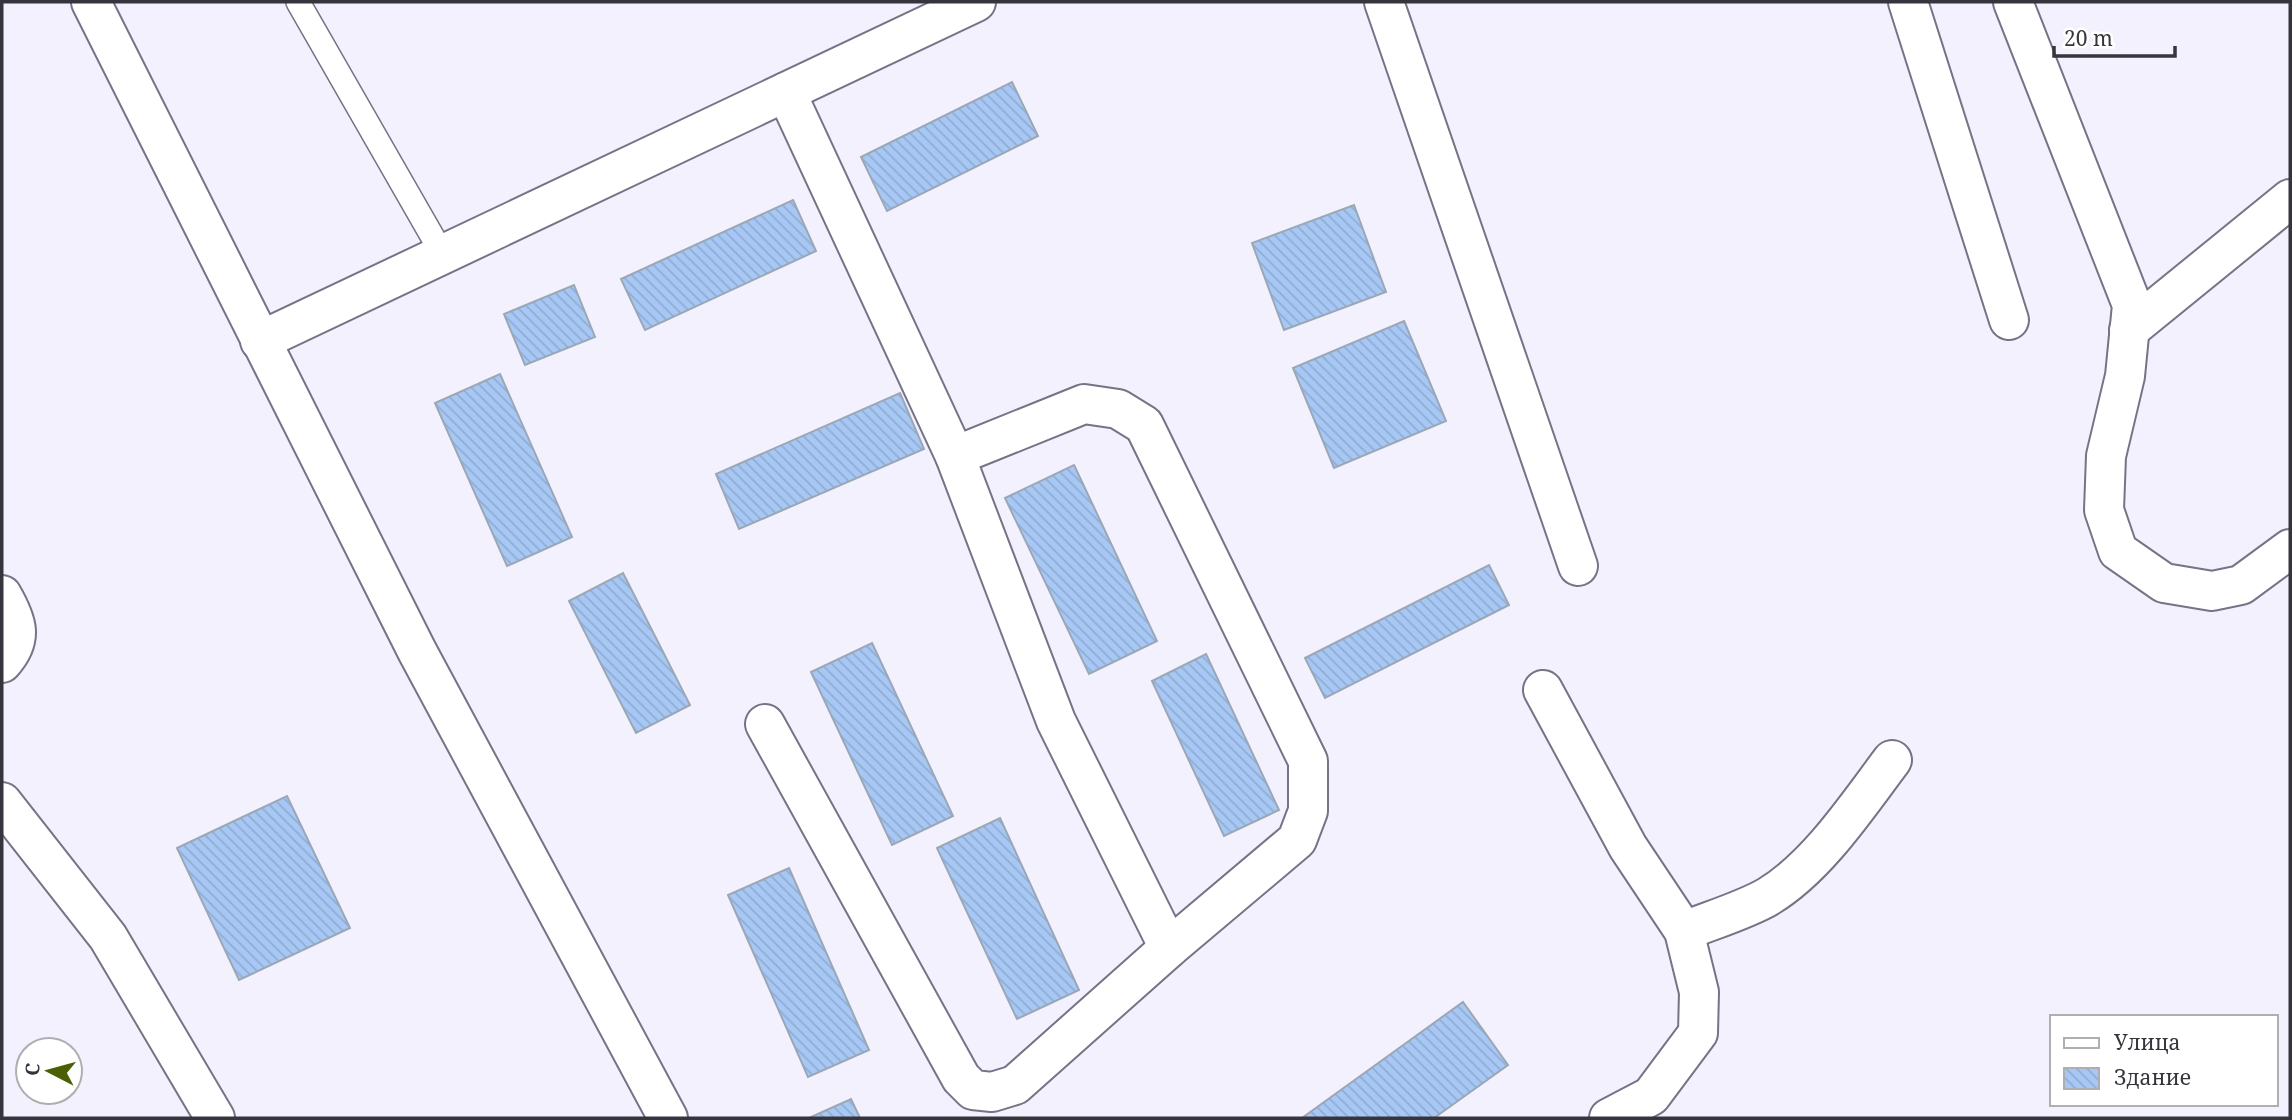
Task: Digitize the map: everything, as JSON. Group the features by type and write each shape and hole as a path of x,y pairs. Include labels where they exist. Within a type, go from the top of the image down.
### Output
{"street":[{"path":"91,2 417,651 667,1118"},
{"path":"260,341 786,92 938,11 976,2"},
{"path":"1384,2 1578,566"},
{"path":"1908,2 2009,320"},
{"path":"2013,2 2132,305 2125,376 2105,469 2104,510 2118,551 2164,583 2212,591 2241,585 2290,549"},
{"path":"786,92 955,456 1056,722 1169,948"},
{"path":"2129,330 2290,199"},
{"path":"765,724 961,1078 973,1090 992,1092 1016,1084 1169,948 1297,840 1308,811 1308,761 1144,425 1118,409 1084,404 955,456"},
{"path":"2,595 13,613 17,635 10,654 2,663"},
{"path":"1544,690 1628,847 1684,931 1699,992 1698,1033 1651,1096 1609,1118"},
{"path":"1684,931 1769,896 1812,861 1853,813 1892,760"},
{"path":"2,802 108,937 215,1118"}],"lane":[{"path":"298,2 443,255"}],"building":[{"path":"1012,82 1038,136 887,211 861,157"},
{"path":"793,200 816,251 645,330 621,279"},
{"path":"1354,205 1386,292 1284,330 1252,243"},
{"path":"574,285 595,337 525,365 504,314"},
{"path":"1404,321 1446,421 1334,468 1293,368"},
{"path":"500,374 572,537 507,566 435,403"},
{"path":"900,393 924,449 739,529 716,474"},
{"path":"1074,465 1157,641 1089,674 1005,498"},
{"path":"1489,565 1509,605 1325,698 1305,658"},
{"path":"623,573 690,705 636,733 569,601"},
{"path":"872,643 953,816 892,845 811,672"},
{"path":"1206,654 1279,810 1224,836 1152,681"},
{"path":"287,796 350,928 239,980 177,848"},
{"path":"1000,818 1079,990 1017,1019 937,848"},
{"path":"789,868 869,1050 808,1077 728,895"},
{"path":"1463,1002 1508,1065 1434,1118 1302,1118"},
{"path":"851,1099 860,1118 809,1118"}]}
